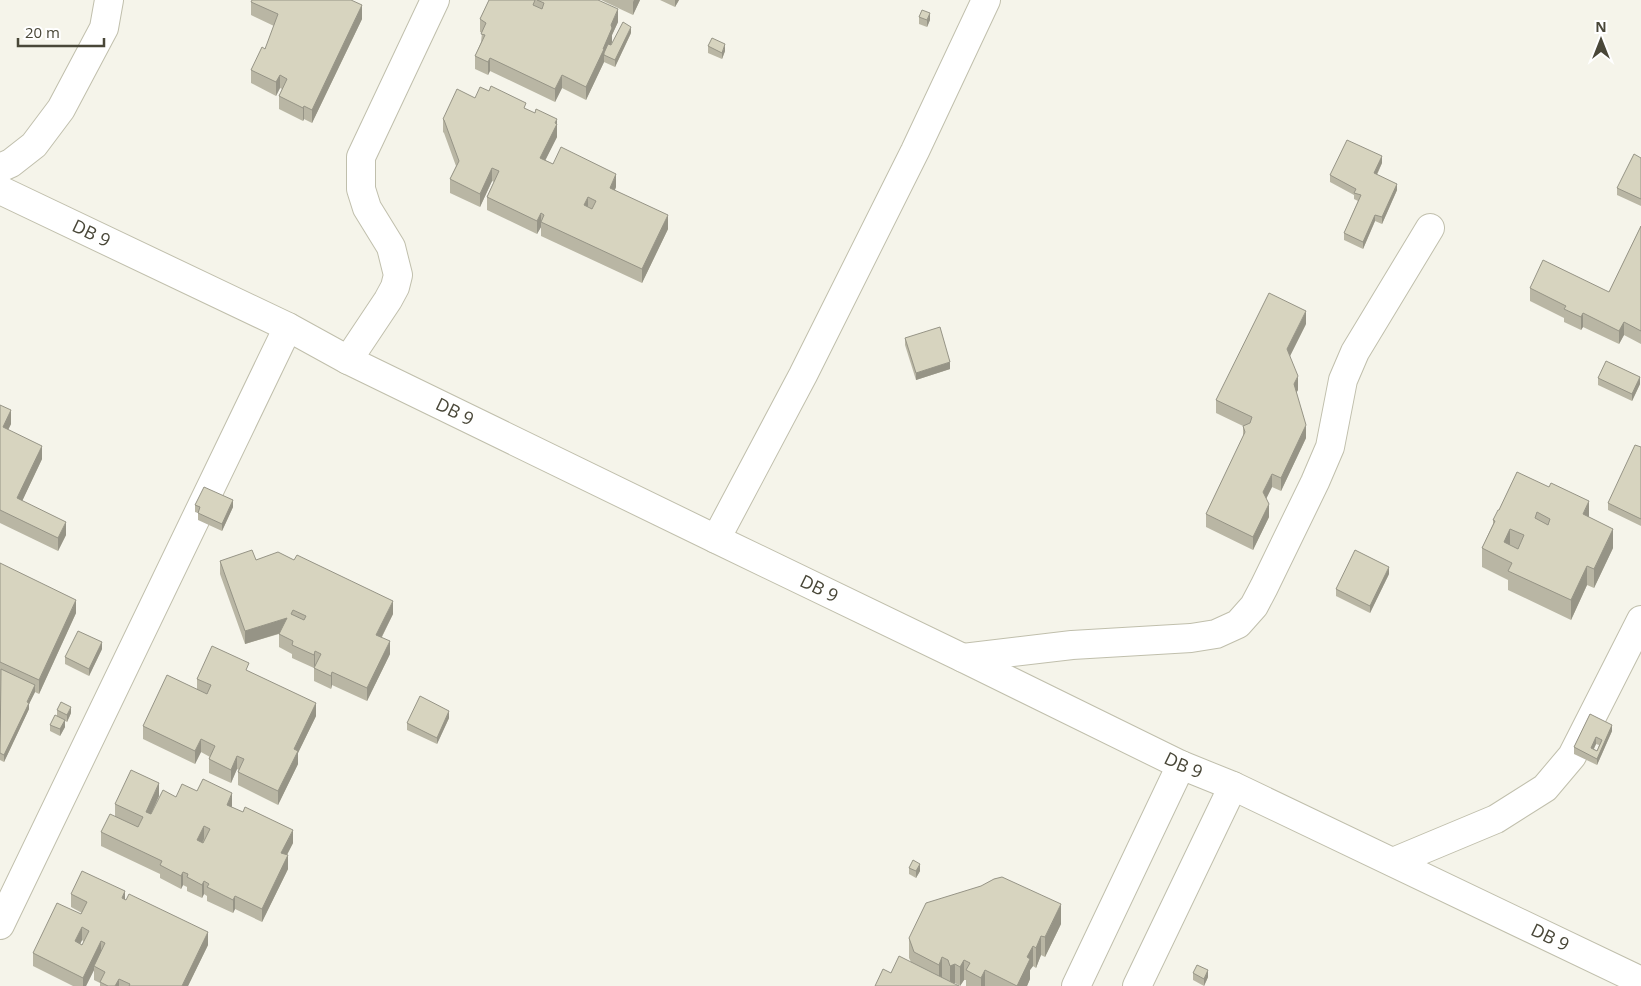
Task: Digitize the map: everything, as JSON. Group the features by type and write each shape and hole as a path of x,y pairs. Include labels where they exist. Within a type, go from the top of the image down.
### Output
{"street":[{"path":"0,168 11,163 34,145 61,109 104,28 109,0"},
{"path":"348,360 388,300 395,287 398,275 391,247 367,208 361,189 361,157 435,0"},
{"path":"716,539 804,375 986,0"},
{"name":"DB 9","path":"0,190 288,326 348,360 1181,765 1233,786 1641,981"},
{"path":"963,658 1072,645 1191,638 1216,634 1238,624 1254,606 1264,587 1330,448 1343,380 1355,352 1430,228"},
{"path":"0,925 288,326"},
{"path":"1392,862 1496,819 1545,788 1572,756 1641,620"},
{"path":"1076,986 1181,765"},
{"path":"1137,986 1233,786"}],"building":[{"path":"252,0 351,0 362,5 312,110 304,106 303,108 279,96 287,79 280,75 276,82 251,70 262,47 265,49 278,14 251,2"},
{"path":"489,0 535,0 533,5 542,9 544,3 537,0 598,0 618,9 604,49 586,87 562,75 555,89 490,58 488,62 475,56 485,35 481,34 486,23 480,19"},
{"path":"922,10 930,13 927,20 919,17"},
{"path":"623,22 631,27 615,60 604,55 604,53 608,44 611,45"},
{"path":"712,38 725,44 722,53 708,46"},
{"path":"491,86 526,103 524,108 535,113 536,109 557,119 555,123 557,124 540,158 553,164 561,147 616,174 610,188 668,215 642,269 541,222 544,215 541,213 537,221 487,197 499,171 492,168 480,194 450,179 459,161 443,119 457,89 475,98 480,87 489,91","holes":["588,197 596,201 592,209 584,205"]},
{"path":"1347,140 1382,156 1374,173 1397,184 1382,217 1375,215 1363,242 1344,233 1361,195 1354,193 1356,189 1330,175"},
{"path":"1634,154 1641,158 1641,199 1617,188"},
{"path":"1641,226 1641,331 1624,322 1619,331 1583,313 1581,317 1564,309 1566,306 1530,288 1543,260 1609,292"},
{"path":"1269,293 1306,311 1287,349 1298,376 1294,384 1306,425 1281,478 1272,474 1263,492 1269,504 1253,537 1206,514 1245,432 1243,426 1250,423 1252,417 1216,400"},
{"path":"940,327 950,362 916,373 905,338"},
{"path":"1606,361 1640,377 1632,394 1598,378"},
{"path":"0,405 11,410 3,427 42,446 17,498 66,522 58,538 0,510"},
{"path":"1635,445 1641,447 1641,519 1608,503"},
{"path":"1517,472 1549,487 1551,483 1589,501 1583,514 1613,529 1594,569 1587,566 1571,600 1508,571 1512,563 1482,548","holes":["1537,512 1550,519 1548,525 1535,518","1510,529 1524,535 1518,549 1504,542"]},
{"path":"204,487 233,500 222,524 198,513 200,507 195,505"},
{"path":"252,550 256,560 278,552 294,560 297,555 393,601 376,635 390,641 367,688 332,672 331,676 314,668 321,654 315,651 314,655 292,645 293,641 279,634 287,618 245,631 220,561","holes":["293,610 306,616 304,620 291,614"]},
{"path":"1355,550 1389,567 1370,606 1336,589"},
{"path":"0,563 76,600 39,680 0,662"},
{"path":"78,631 102,642 89,669 65,657"},
{"path":"212,646 249,663 246,670 316,703 294,749 298,751 278,791 238,772 244,759 237,756 231,770 209,759 215,746 201,739 195,751 143,726 167,675 207,694 211,685 197,679"},
{"path":"1,669 35,685 27,702 29,703 4,755 0,753"},
{"path":"420,696 449,711 437,738 407,723"},
{"path":"61,702 71,707 67,715 57,710"},
{"path":"1590,714 1612,725 1597,759 1574,747","holes":["1596,737 1602,740 1597,751 1591,748"]},
{"path":"55,715 65,720 60,729 50,725"},
{"path":"131,770 159,783 146,812 151,814 163,790 176,797 182,784 197,791 203,779 232,793 227,805 243,812 245,807 293,830 281,853 288,855 262,909 235,896 233,900 207,887 209,884 204,881 202,885 187,877 188,874 183,872 181,876 160,865 162,861 101,832 110,814 138,827 143,817 115,804","holes":["204,826 210,829 203,843 197,840"]},
{"path":"913,860 920,864 916,871 909,868"},
{"path":"82,871 125,891 122,898 126,900 129,894 208,932 182,986 129,986 130,984 119,979 115,986 108,986 100,982 105,972 94,966 105,943 101,941 83,978 33,953 57,903 81,914 87,902 71,894","holes":["82,927 89,931 82,945 75,941"]},
{"path":"1002,877 1061,904 1045,937 1041,936 1036,948 1033,946 1027,957 1030,959 1017,986 985,970 981,978 966,970 970,963 964,960 960,967 955,964 950,966 948,960 942,957 939,965 914,952 909,938 926,903 981,886"},
{"path":"899,956 959,986 875,986 883,969 891,973"},
{"path":"1197,965 1208,970 1204,979 1193,973"}]}
